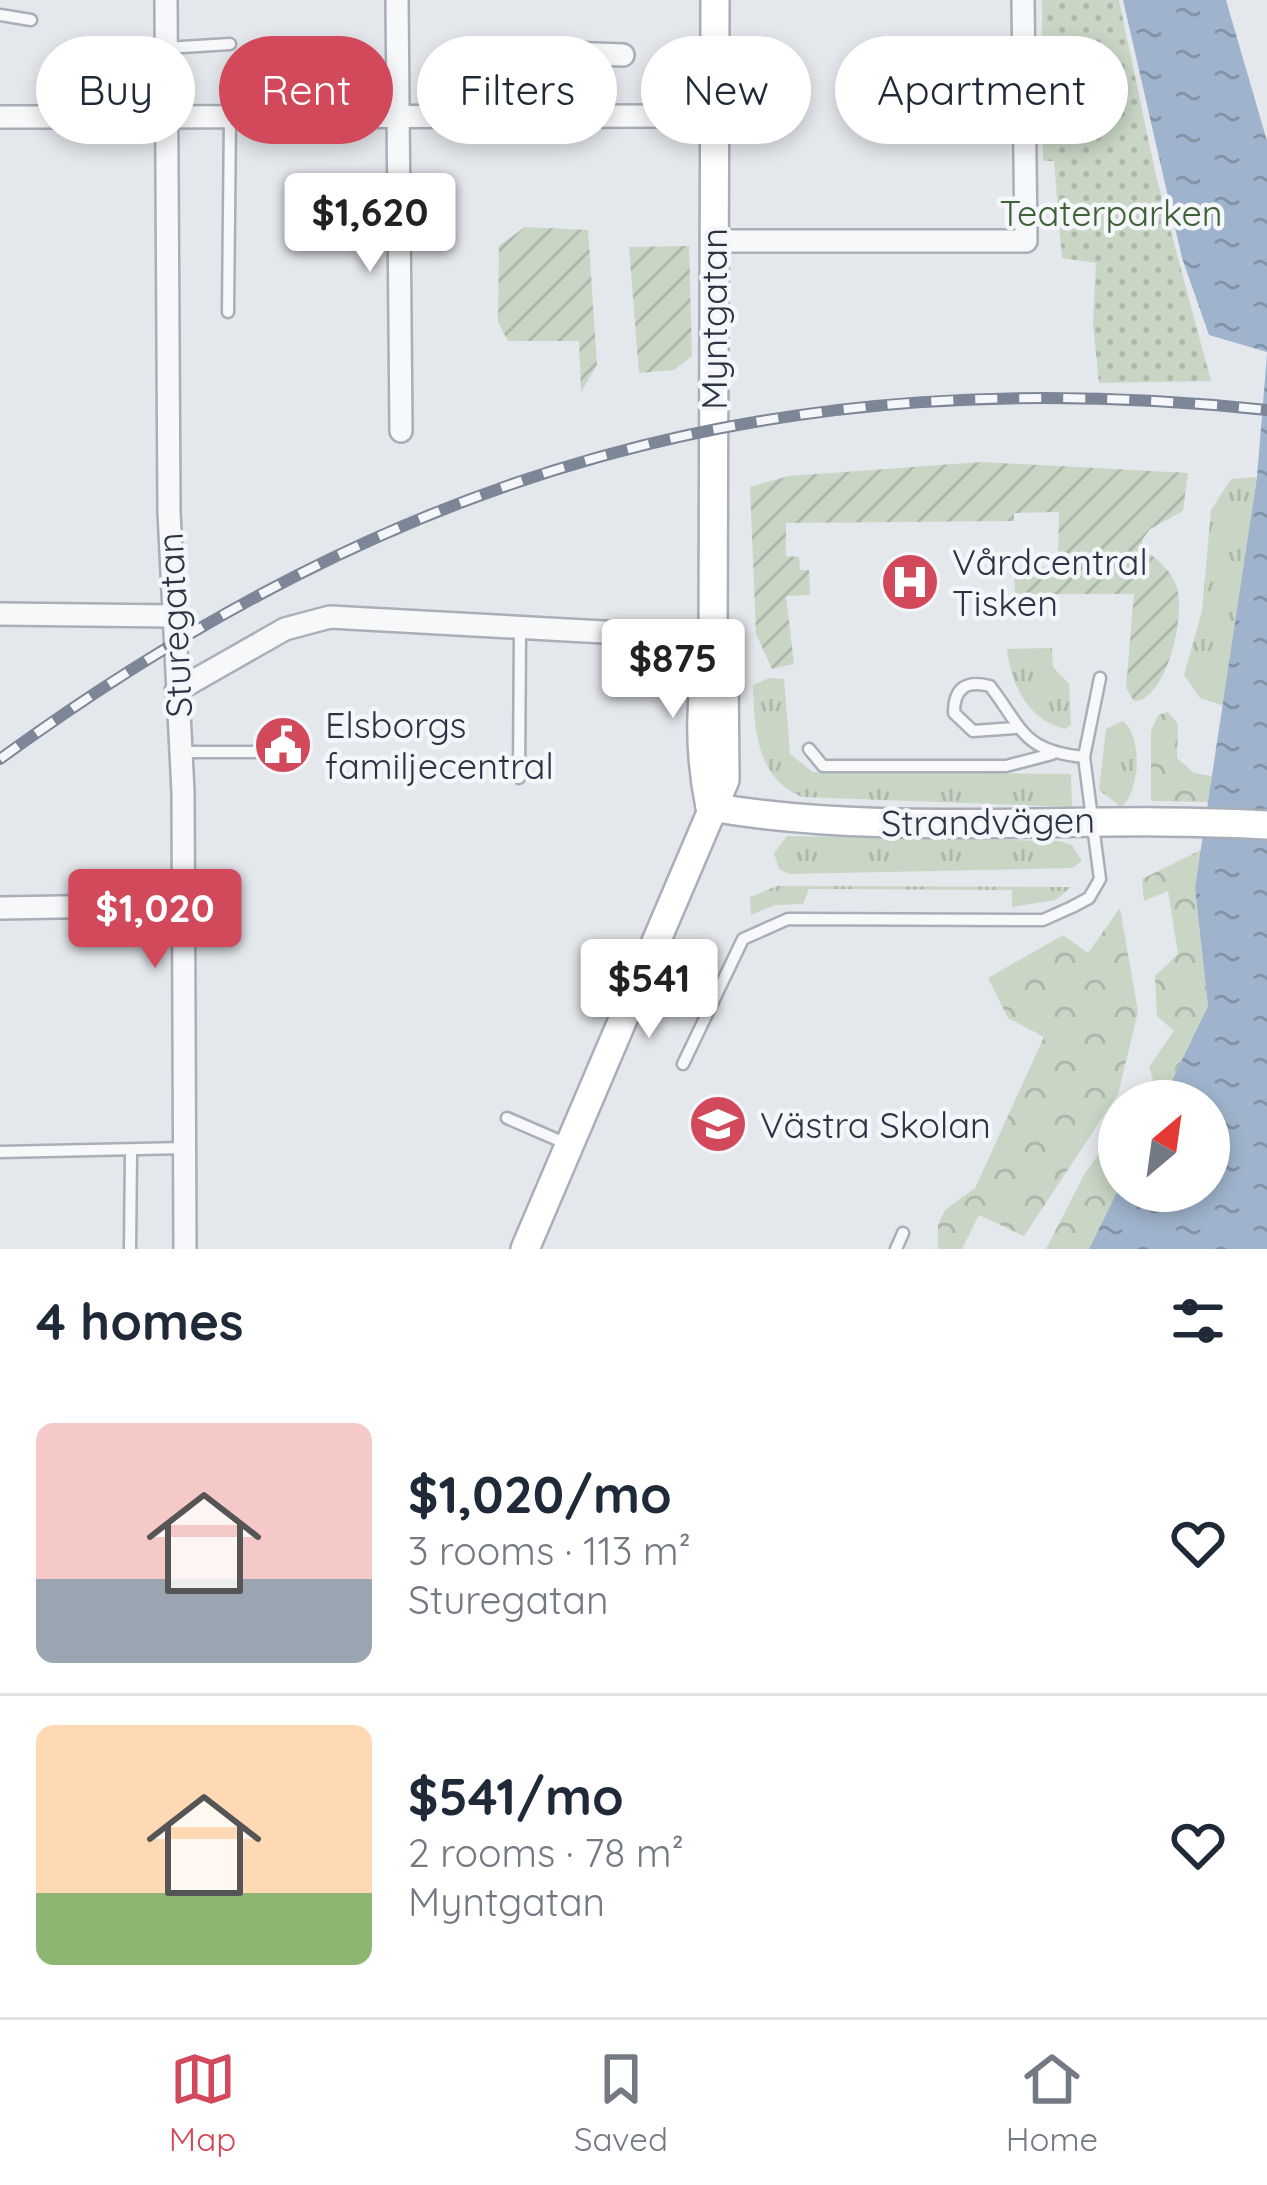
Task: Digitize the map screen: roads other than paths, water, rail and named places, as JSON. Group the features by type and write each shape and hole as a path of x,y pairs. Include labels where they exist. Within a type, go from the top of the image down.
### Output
{"street":[{"name":"Sturegatan","path":"166,0 166,36"},
{"path":"397,0 401,431"},
{"name":"Myntgatan","path":"714,36 715,0"},
{"path":"715,241 1026,242 1023,0"},
{"path":"617,55 622,55"},
{"path":"395,118 641,116"},
{"path":"0,117 36,117"},
{"name":"Sturegatan","path":"167,144 185,1249"},
{"name":"Myntgatan","path":"525,1249 725,780 724,669 713,638 713,144"},
{"path":"0,614 172,616"},
{"path":"176,691 285,629 315,619 520,625 713,638"},
{"name":"Strandvägen","path":"710,807 835,822 1092,819 1267,825"},
{"path":"0,908 183,905"}],"lane":[{"path":"0,15 31,20"},
{"path":"228,312 230,144"},
{"path":"519,778 520,625"},
{"path":"683,1064 743,939 788,919 1043,920 1096,889 1084,757 1100,678"},
{"path":"1015,728 973,731 954,713 954,698 962,686 990,686 1015,728 1052,754"},
{"path":"809,749 823,766 1006,766 1052,754 1084,757"},
{"path":"180,752 257,752"},
{"path":"507,1118 570,1146"},
{"path":"0,1152 131,1153 185,1148"},
{"path":"130,1249 131,1153"},
{"path":"896,1249 903,1233"}],"water":[{"path":"1123,0 1226,0 1267,141 1267,352 1209,335 1182,258"},
{"path":"1267,354 1267,1249 1089,1249 1107,1212 1230,1212 1230,1080 1172,1080 1208,1006 1195,888 1257,477"}],"railway":[{"path":"0,759 149,659 297,575 447,508 599,457 756,422 918,402 1088,398 1267,410"}],"place":[{"name":"Vårdcentral Tisken","path":"910,582"},
{"name":"Elsborgs familjecentral","path":"283,745"},
{"name":"Västra Skolan","path":"718,1124"}],"park label":[{"name":"Teaterparken","path":"1111,212"}]}
